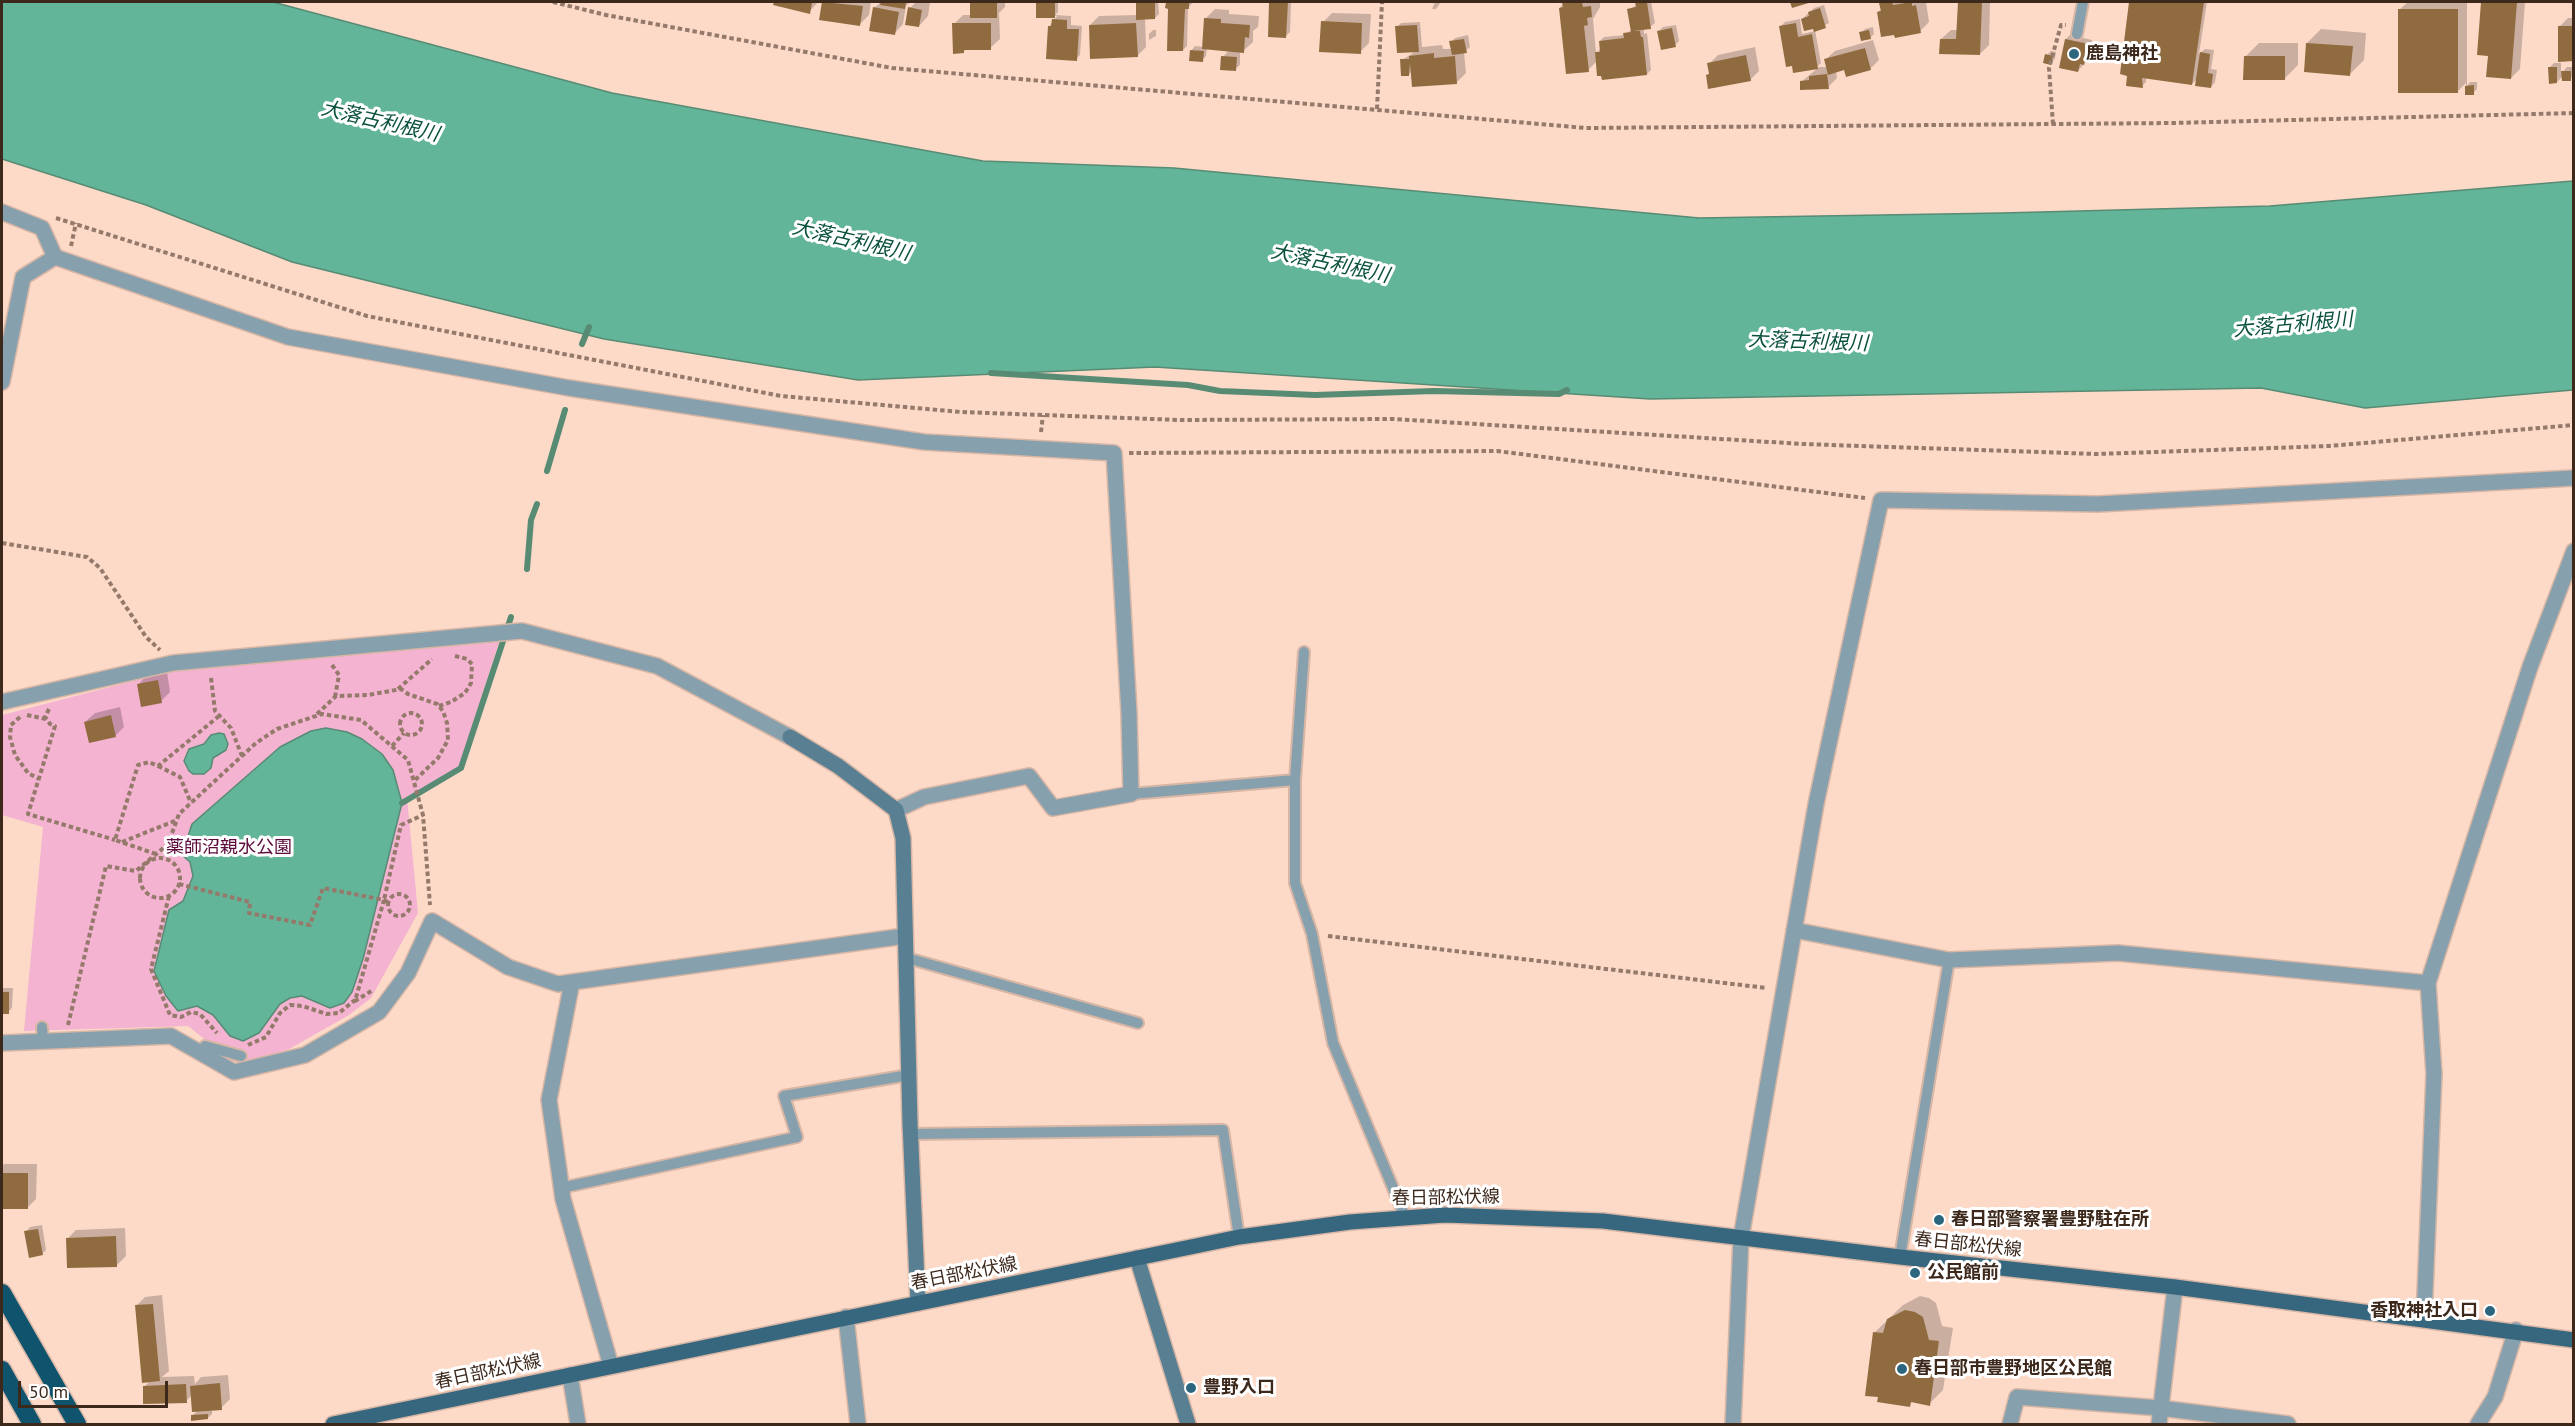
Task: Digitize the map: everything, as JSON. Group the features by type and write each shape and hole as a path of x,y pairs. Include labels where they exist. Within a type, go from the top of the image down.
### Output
{"highway":[{"path":"2,1293 77,1425"},
{"path":"2,1370 33,1425"}],"main road":[{"name":"春日部松伏線","path":"333,1425 611,1365 1239,1237 1404,1217 1485,1215 1592,1220 2175,1287 2516,1330 2574,1340"}],"street":[{"path":"2,213 42,228 55,257 288,337 569,388 924,442 1114,453 1131,794 1053,808 1029,776 924,797 896,810"},
{"path":"2,382 23,277 55,257"},
{"path":"1733,1425 1741,1238 1816,804 1881,500 2098,504 2574,478"},
{"path":"2424,1318 2434,1074 2428,983 2530,667 2574,551"},
{"path":"2,702 173,663 520,631 657,666 790,737 838,766 896,810 903,838 918,1303"},
{"path":"2,1043 42,1034 66,1041 171,1036 234,1072 305,1055 379,1012 408,973 432,921 508,967 558,984 906,936"},
{"path":"1794,930 1949,960 2118,953 2428,983"},
{"path":"572,982 549,1100 561,1188 611,1365"},
{"path":"1137,1258 1188,1425"},
{"path":"2159,1425 2175,1287"},
{"path":"846,1317 858,1425"},
{"path":"2478,1425 2495,1397 2516,1330"},
{"path":"570,1375 578,1425"},
{"path":"2010,1425 2018,1397 2160,1408 2288,1425"}],"lane":[{"path":"2078,30 2083,2"},
{"path":"1305,652 1295,780 1294,883 1312,934 1333,1043 1404,1217"},
{"path":"1131,794 1295,780"},
{"path":"907,958 1138,1023"},
{"path":"1900,1257 1949,960"},
{"path":"201,1053 205,1046 242,1056"},
{"path":"561,1188 797,1137 784,1096 909,1076"},
{"path":"911,1134 1223,1130 1239,1237"}],"path":[{"path":"553,2 606,15 892,68 1586,128 2053,124 2574,113"},
{"path":"1377,109 1382,2"},
{"path":"2053,124 2049,68 2061,25 2078,30"},
{"path":"48,215 367,316 781,396 961,412 1180,420 1394,419 1826,445 2109,453 2329,446 2574,425"},
{"path":"1114,453 1497,450 1881,500"},
{"path":"2,543 87,557 100,568 146,637 173,663"},
{"path":"302,651 312,661 332,665 339,675 335,698"},
{"path":"439,706 465,693 471,682 472,664 467,659 449,657"},
{"path":"398,689 430,659 436,658"},
{"path":"211,678 212,700 219,716 231,728 242,756"},
{"path":"46,719 60,689"},
{"path":"314,716 335,698 398,689 439,706 447,723 448,740 438,759 414,781"},
{"path":"39,779 28,772 15,755 10,737 11,726 25,714 46,719 55,726 39,779 28,814 156,854"},
{"path":"66,1041 72,1004 106,866 136,871 168,844 179,814 242,756 277,729 314,716 322,714 361,720 408,760 423,815 432,921"},
{"path":"408,714 416,715 422,723 420,730 412,735 404,733 400,728 402,717 408,714"},
{"path":"158,766 219,716"},
{"path":"392,746 404,733"},
{"path":"115,840 138,765 149,762 180,777 191,803"},
{"path":"355,1000 386,902 401,825 423,815"},
{"path":"122,842 177,820"},
{"path":"169,896 158,898 142,887 140,874 147,862 159,858 171,861 179,872 179,884 169,896 151,969 170,1015 181,1017 191,1012 200,1014 218,1035 225,1039"},
{"path":"179,884 250,902 249,913 310,925 323,888 386,902"},
{"path":"406,896 410,906 408,912 398,916 390,910 386,902 392,897 406,896"},
{"path":"1312,934 1783,990"},
{"path":"240,1044 248,1045 266,1037 280,1013 290,1005 303,1006 326,1014 339,1013 355,1000 385,982 398,987"}],"green space":[{"name":"薬師沼親水公園","path":"501,636 459,767 407,797 418,913 371,998 349,1015 291,1048 261,1061 249,1062 221,1052 188,1026 24,1031 43,827 2,815 2,715 172,671"}],"water":[{"name":"大落古利根川","path":"2,2 273,2 612,93 983,161 1174,168 1699,218 2270,206 2573,181 2573,390 2365,408 2261,388 1650,399 1155,367 858,380 604,339 292,262 146,205 2,159"},
{"path":"326,728 347,732 362,739 382,754 393,770 402,803 363,959 352,992 344,1003 330,1008 302,996 290,998 280,1004 259,1033 243,1041 230,1036 213,1015 197,1006 178,1011 166,996 154,971 169,910 183,901 193,876 190,862 182,855 192,824 280,747 311,731"},
{"path":"224,734 228,744 226,750 213,758 211,768 204,774 193,774 184,761 189,749 204,744 211,735"}],"building":[{"path":"774,2 812,2 810,14 773,5"},
{"path":"822,2 863,6 860,26 819,20"},
{"path":"881,2 906,2 905,9 880,5"},
{"path":"970,2 997,2 997,18 970,18"},
{"path":"1136,2 1155,2 1155,19 1136,20"},
{"path":"1166,2 1189,2 1189,9 1185,9 1183,51 1167,51 1168,9 1165,8"},
{"path":"1269,2 1288,2 1286,38 1268,37"},
{"path":"1562,2 1582,2 1583,7 1591,6 1592,17 1587,18 1588,25 1584,26 1589,72 1566,74 1559,8 1563,7"},
{"path":"1635,2 1647,2 1651,29 1633,31 1640,31 1643,37 1647,75 1602,80 1601,76 1597,76 1595,52 1600,52 1599,41 1624,38 1623,33 1631,32 1627,9 1636,7"},
{"path":"1790,2 1812,2 1792,8"},
{"path":"1892,2 1893,5 1912,2 1912,6 1916,5 1921,33 1895,38 1894,35 1881,37 1877,12 1881,11 1879,3"},
{"path":"1958,2 1982,2 1980,55 1939,54 1940,39 1956,39"},
{"path":"2129,2 2204,2 2192,85 2142,78 2143,88 2126,86 2127,76 2120,74"},
{"path":"2481,2 2517,2 2511,79 2486,77 2488,56 2477,55"},
{"path":"1036,3 1055,3 1055,18 1036,18"},
{"path":"873,7 899,12 895,35 869,31"},
{"path":"908,7 922,10 919,27 905,25"},
{"path":"1820,8 1826,28 1814,32 1813,29 1804,31 1801,19 1809,16 1808,12"},
{"path":"2398,9 2458,9 2458,93 2398,93"},
{"path":"1204,18 1221,19 1221,23 1250,25 1249,38 1245,37 1244,53 1202,49"},
{"path":"1052,19 1067,20 1067,29 1079,29 1077,61 1046,59 1048,26 1051,26"},
{"path":"1321,21 1362,23 1361,54 1319,52"},
{"path":"952,23 991,23 991,50 964,50 964,53 953,54"},
{"path":"1136,23 1138,57 1090,59 1089,25"},
{"path":"1796,23 1798,37 1812,34 1818,69 1793,73 1792,66 1786,67 1779,26"},
{"path":"1417,25 1419,52 1397,53 1395,26"},
{"path":"2558,26 2574,26 2574,61 2558,62"},
{"path":"1672,28 1676,47 1661,50 1657,31"},
{"path":"1869,30 1871,39 1861,41 1859,32"},
{"path":"1464,39 1467,53 1452,55 1449,41"},
{"name":"鹿島神社","path":"2065,39 2089,44 2084,65 2080,64 2078,72 2059,68"},
{"path":"2306,43 2353,46 2350,76 2304,72"},
{"path":"1865,48 1871,70 1846,77 1844,70 1828,75 1824,59"},
{"path":"1190,50 1204,51 1203,62 1189,61"},
{"path":"2200,52 2210,54 2208,73 2213,74 2211,88 2195,86"},
{"path":"1434,53 1434,58 1455,56 1457,84 1412,87 1410,63 1409,76 1401,76 1400,59"},
{"path":"2045,54 2053,56 2051,65 2043,63"},
{"path":"1746,55 1751,81 1708,89 1707,63"},
{"path":"1221,56 1237,57 1236,71 1220,70"},
{"path":"2244,56 2285,56 2285,80 2243,80"},
{"path":"2548,67 2557,67 2557,83 2549,84"},
{"path":"2561,71 2571,71 2571,81 2562,81"},
{"path":"1827,74 1829,89 1800,90 1800,81 1809,80 1809,76"},
{"path":"2474,85 2474,95 2465,95 2465,86"},
{"path":"158,680 162,703 141,707 137,684"},
{"path":"111,715 116,737 89,743 84,722"},
{"path":"2,992 9,992 9,1014 2,1014"},
{"path":"2,1173 28,1173 28,1209 2,1209"},
{"path":"38,1229 43,1255 29,1258 24,1231"},
{"path":"116,1236 117,1267 67,1268 66,1238"},
{"path":"153,1304 160,1381 142,1383 135,1305"},
{"name":"春日部市豊野地区公民館","path":"1905,1310 1923,1317 1929,1340 1939,1341 1930,1406 1911,1402 1910,1407 1877,1402 1878,1397 1865,1396 1873,1332 1883,1333 1887,1319"},
{"path":"220,1383 222,1410 192,1412 190,1386"},
{"path":"186,1384 187,1403 143,1404 143,1386"},
{"path":"208,1414 208,1419 191,1421 191,1415"}],"waterway":[{"path":"582,344 589,327"},
{"path":"991,373 1188,385 1220,391 1315,395 1434,391 1559,394 1567,390"},
{"path":"547,471 565,410"},
{"path":"527,569 531,520 537,504"},
{"path":"402,803 461,768 511,617"}],"place":[{"name":"鹿島神社","path":"2074,54"},
{"name":"春日部警察署豊野駐在所","path":"1939,1220"},
{"name":"公民館前","path":"1915,1273"},
{"name":"香取神社入口","path":"2490,1311"},
{"name":"春日部市豊野地区公民館","path":"1902,1369"},
{"name":"豊野入口","path":"1191,1388"}]}
